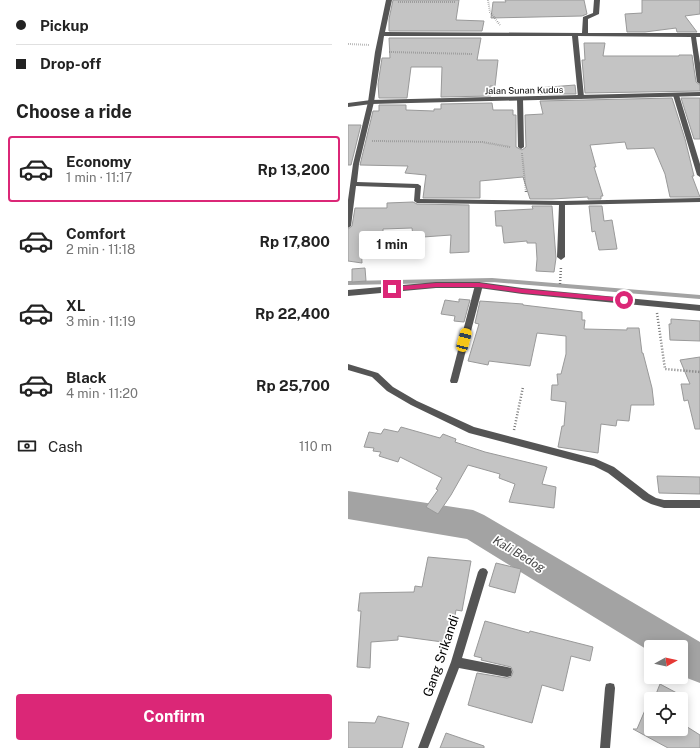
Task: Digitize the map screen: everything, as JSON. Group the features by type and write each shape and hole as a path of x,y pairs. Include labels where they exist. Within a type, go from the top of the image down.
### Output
{"street":[{"path":"585,34 585,19 586,17 596,14 597,0"},
{"path":"348,226 356,164 371,102 378,52 389,1"},
{"path":"383,34 700,35"},
{"path":"575,34 581,97"},
{"path":"693,35 700,82"},
{"name":"Jalan Sunan Kudus","path":"348,105 371,102 700,94"},
{"path":"676,95 700,175"},
{"path":"520,99 521,147"},
{"path":"354,184 418,186 417,201 562,203 700,200"},
{"path":"561,257 562,203"},
{"path":"348,293 436,285 479,285 522,291 700,308"},
{"path":"454,381 479,285"},
{"path":"348,367 375,375 390,389 414,404 472,430 512,439 584,461 596,463 610,470 646,497 654,501 664,504 700,504"},
{"name":"Gang Srikandi","path":"423,748 456,662 483,572"},
{"path":"456,662 507,672"},
{"path":"605,748 610,688"}],"path":[{"path":"488,0 490,15 498,21 500,26 498,34"},
{"path":"389,1 455,2"},
{"path":"348,44 380,45"},
{"path":"378,52 472,54"},
{"path":"362,141 482,142 503,147 521,147 527,203"},
{"path":"560,284 561,257"},
{"path":"656,303 665,369 700,372"},
{"path":"512,439 523,387"}],"building":[{"path":"393,0 459,0 456,20 484,21 482,31 389,31 389,19"},
{"path":"505,0 584,0 587,14 582,16 491,18 493,2 506,2"},
{"path":"642,0 700,0 700,14 685,16 697,32 677,32 676,28 645,32 627,32 625,14 642,13"},
{"path":"389,38 481,38 477,60 498,60 495,86 490,86 491,96 441,97 442,67 411,67 407,98 379,98 378,84 382,58 390,58"},
{"path":"584,43 605,43 603,56 692,55 696,82 700,85 700,91 585,93 582,60 585,60"},
{"path":"575,85 576,94 538,94 537,88"},
{"path":"672,98 685,139 694,176 692,176 700,197 670,197 665,174 654,148 627,149 625,142 590,145 596,167 594,167 603,196 601,196 601,199 588,199 588,197 530,199 523,177 480,181 480,198 423,198 426,175 405,173 408,166 360,165 373,111 379,111 379,105 406,105 406,110 434,111 434,109 441,109 441,104 492,103 493,110 513,110 513,115 516,115 516,147 522,150 526,147 525,115 543,114 540,101"},
{"path":"681,98 700,98 700,139 694,139"},
{"path":"348,125 361,125 351,165 348,165"},
{"path":"413,202 417,204 469,205 469,252 450,253 451,235 423,237 423,235 413,236 412,228 383,229 383,232 367,234 366,241 361,241 362,263 348,261 348,229 352,226 355,208 387,208 387,203"},
{"path":"532,206 552,206 556,258 554,272 536,271 536,243 527,243 527,241 504,243 502,226 496,226 495,211 533,209"},
{"path":"589,206 602,206 604,221 612,220 617,249 599,250 595,231 592,232"},
{"path":"365,268 366,281 352,282 352,269"},
{"path":"459,299 470,300 464,322 454,321 455,316 441,314 445,300 459,302"},
{"path":"480,301 523,304 582,312 582,320 585,320 584,329 627,330 627,328 639,328 642,353 652,388 654,405 631,405 629,421 617,420 616,426 601,424 598,453 558,447 562,426 564,426 566,402 551,400 552,385 558,385 557,374 561,374 566,354 566,336 537,333 530,366 489,361 488,365 468,361 479,324 475,323"},
{"path":"671,319 700,321 700,341 670,340 669,324 671,324"},
{"path":"700,357 700,429 695,429 688,400 684,401 681,384 690,384 680,360"},
{"path":"401,427 440,438 443,434 456,439 455,442 485,452 547,467 542,484 556,487 554,508 509,502 515,484 499,478 500,474 468,465 438,514 426,507 438,490 436,489 442,478 400,457 398,462 379,456 381,452 373,451 374,448 364,447 369,432 381,434 384,429 398,432"},
{"path":"657,476 700,477 700,494 659,493"},
{"path":"428,557 471,561 462,611 456,610 450,643 398,636 398,640 371,642 370,668 357,667 361,611 358,611 360,593 414,592 415,586 422,587"},
{"path":"496,563 521,569 515,593 489,586"},
{"path":"485,621 529,633 530,631 593,647 590,661 571,656 563,691 542,685 532,723 468,705 477,673 507,678 511,677 513,672 511,667 481,660 482,658 474,656"},
{"path":"660,684 675,692 657,692"},
{"path":"644,712 644,735 633,729 637,729"},
{"path":"378,716 409,723 402,748 348,748 348,722 375,723"},
{"path":"688,727 700,735 700,748 668,748 646,736 688,736"},
{"path":"446,733 484,746 484,748 440,748"}],"waterway":[{"path":"348,283 492,280 700,297"},
{"name":"Kali Bedog","path":"348,505 473,525 663,640"},
{"name":"Kali Bedog","path":"688,655 700,665"}],"route":[{"path":"392,289 458,284 624,300"}]}
